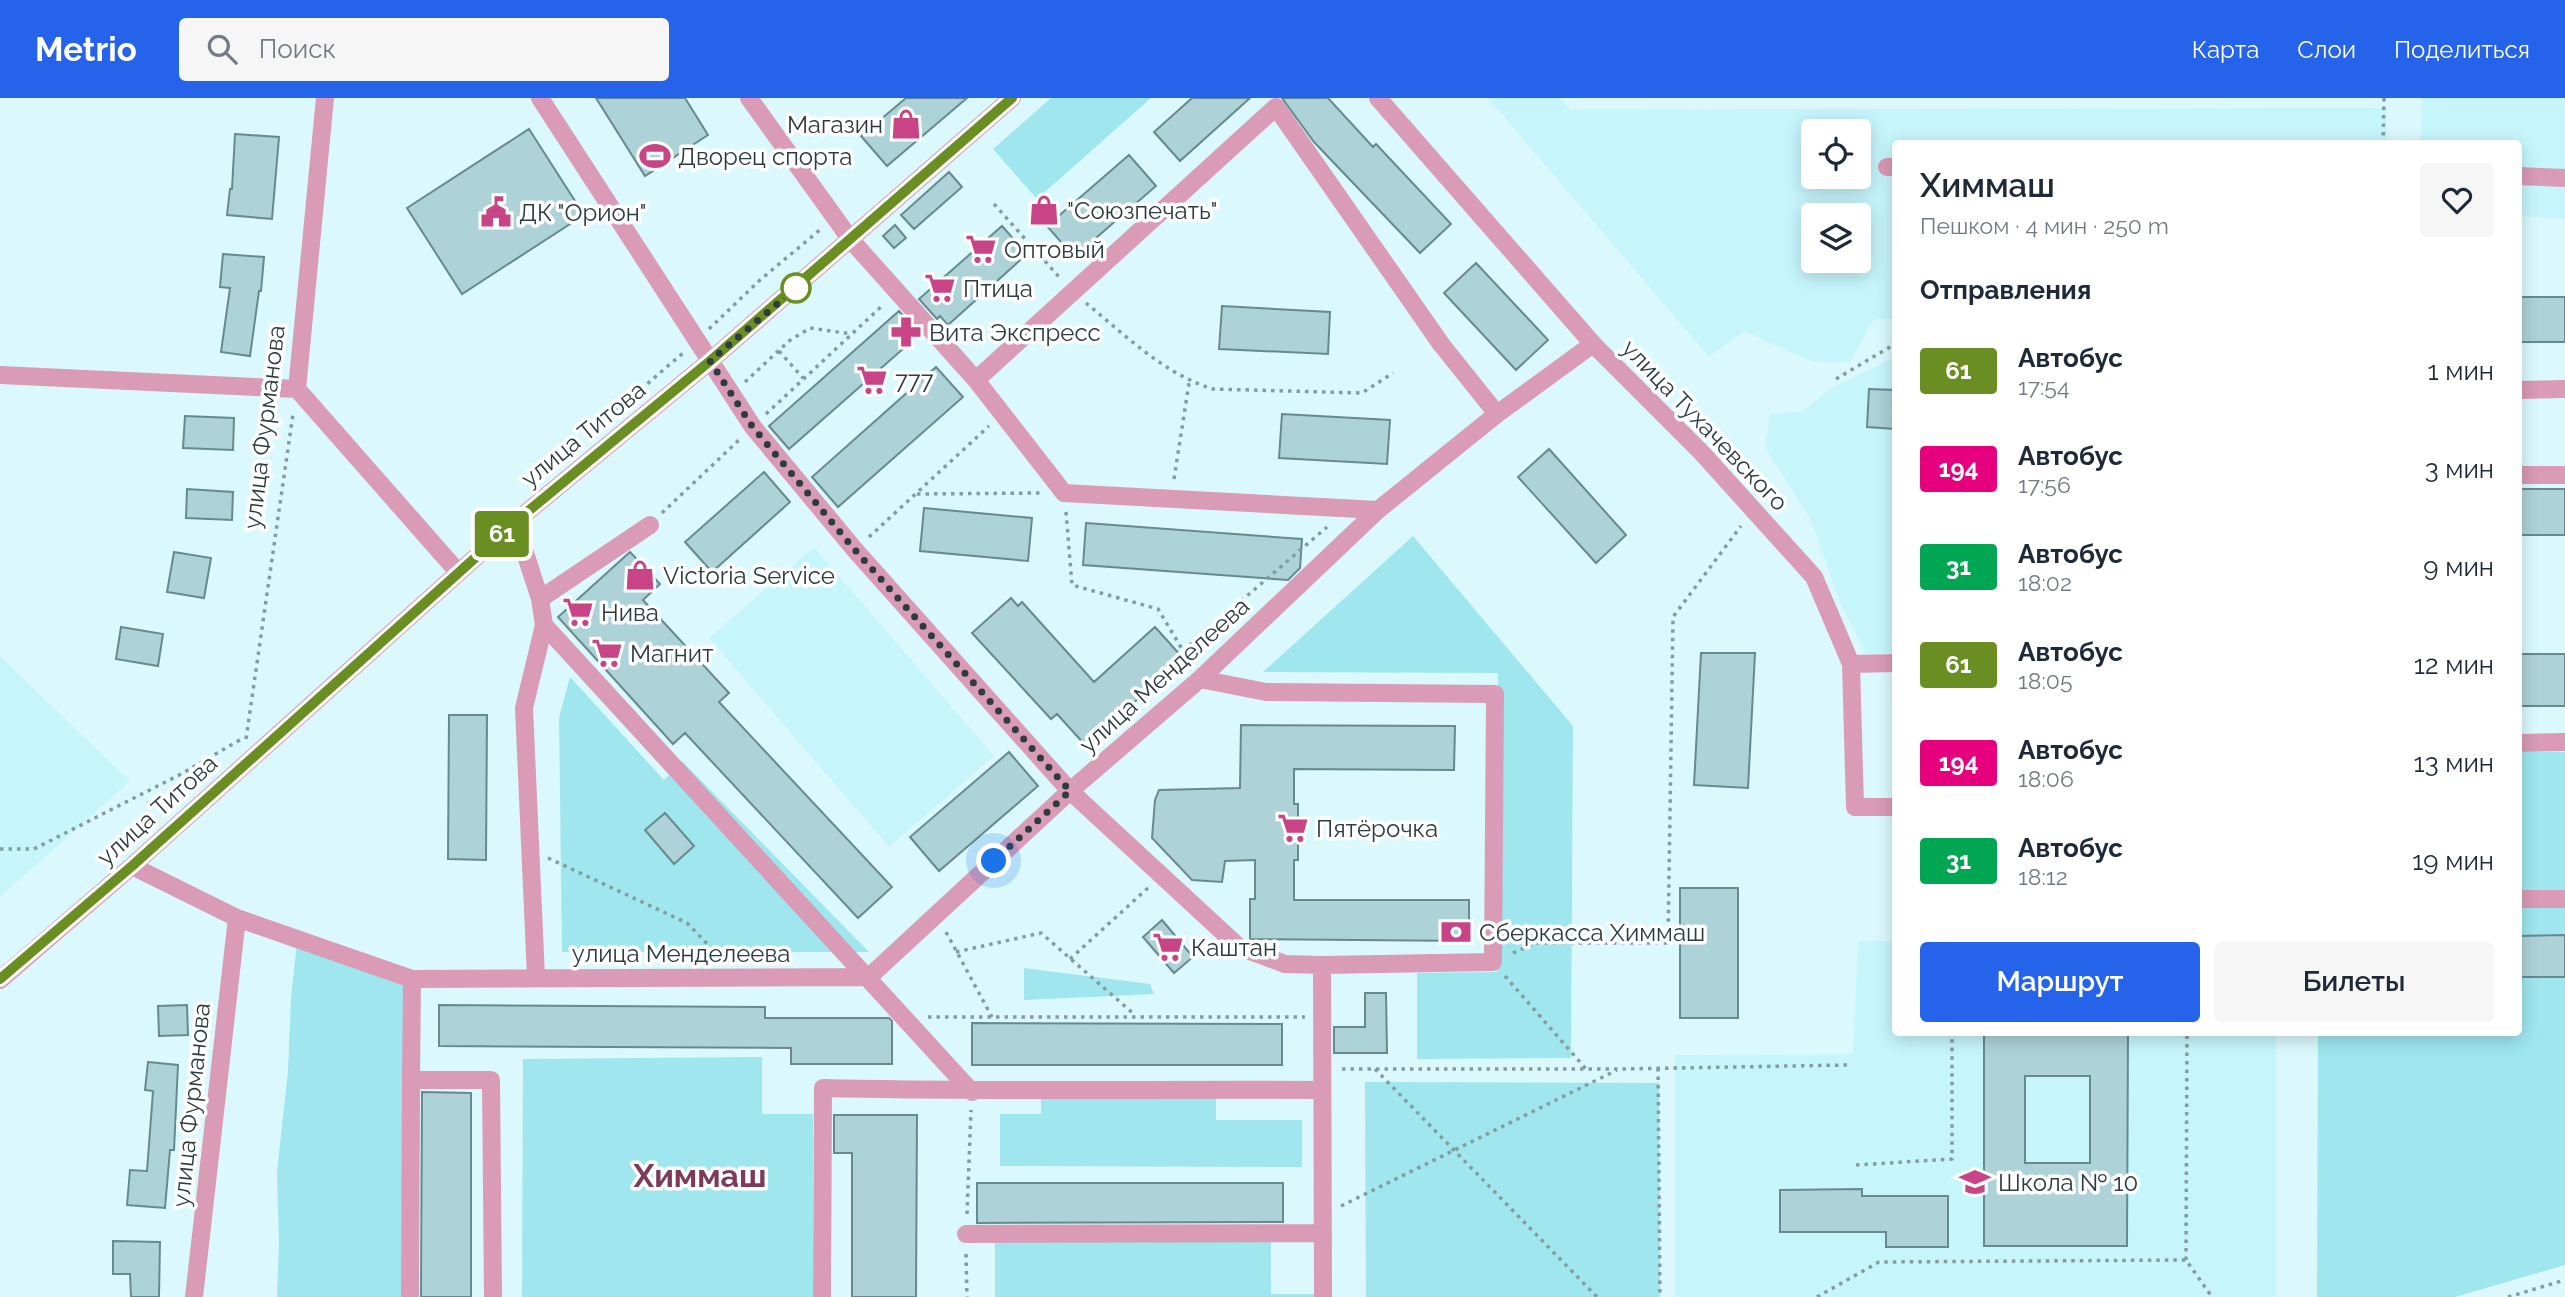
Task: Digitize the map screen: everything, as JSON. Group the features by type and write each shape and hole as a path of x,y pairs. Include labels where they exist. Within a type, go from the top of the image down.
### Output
{"street":[{"name":"улица Фурманова","path":"297,389 325,98"},
{"path":"540,98 752,426 855,550 1070,791 1239,947 1285,964 1493,962 1495,694 1266,692 1200,679"},
{"path":"749,98 851,240 1003,412 1064,493 1378,510"},
{"name":"улица Титова","path":"0,979 132,866 515,522 710,361 1012,98"},
{"name":"улица Тухачевского","path":"1378,98 1593,344 1702,453 1814,577 1851,664 1855,807 1892,807"},
{"path":"976,380 1074,294 1276,107 1441,344 1497,414"},
{"path":"2522,176 2565,178"},
{"name":"улица Менделеева","path":"132,866 237,918 412,979 869,976 1070,791 1200,679 1378,510 1497,414 1593,344"},
{"path":"0,375 297,389 458,572"},
{"path":"2522,390 2565,389"},
{"path":"2522,475 2565,475"},
{"path":"515,522 540,599 544,625 524,708 536,977"},
{"path":"540,599 650,525"},
{"path":"544,625 972,1091"},
{"path":"1851,664 1892,663"},
{"path":"2522,743 2565,742"},
{"path":"2522,899 2565,899"},
{"name":"улица Фурманова","path":"194,1297 237,918"},
{"path":"1322,965 1324,1297"},
{"path":"410,1297 412,979"},
{"path":"411,1080 491,1080 493,1297"},
{"path":"822,1297 823,1088 972,1091 1032,1088 1322,1090"},
{"path":"966,1234 1323,1224"}],"path":[{"path":"2383,140 2384,98"},
{"path":"994,204 1074,294 1164,366 1189,382 1213,389 1362,393 1393,373"},
{"path":"628,400 760,280 835,218"},
{"path":"731,394 779,351 810,328 852,334"},
{"path":"1836,379 1892,346"},
{"path":"779,351 804,379"},
{"path":"1171,499 1189,382"},
{"name":"улица Фурманова","path":"246,762 246,737 297,389"},
{"path":"855,550 1003,412"},
{"path":"917,494 1064,493 1072,585 1158,609 1200,679"},
{"path":"1183,651 1348,509"},
{"path":"1586,1069 1493,962 1535,943 1668,943 1673,617 1753,510"},
{"path":"0,849 34,849 183,774 246,737"},
{"path":"530,849 687,923 739,977"},
{"path":"1070,959 1161,875"},
{"path":"936,914 992,1017"},
{"path":"957,952 1041,933 1136,1017"},
{"path":"905,1017 1322,1017"},
{"path":"1856,1164 1952,1159 1952,1036"},
{"path":"2187,1036 2186,1260 2212,1297"},
{"path":"1322,1069 1619,1069 1847,1065"},
{"path":"1658,1068 1660,1297"},
{"path":"1375,1069 1597,1297"},
{"path":"1323,1224 1454,1150 1619,1069"},
{"path":"967,1297 966,1234 972,1091"},
{"path":"1817,1297 1879,1262 2186,1260"},
{"path":"2508,1297 2565,1280"}],"shaded area":[{"path":"1051,98 1151,98 1037,199 993,149"},
{"path":"1488,98 1559,98 1571,109 2387,108 2387,140 1892,140 1892,319 1874,319 1850,362 1813,362 1744,331 1709,357"},
{"path":"2422,98 2565,98 2565,219 2522,216 2522,140 2421,140"},
{"path":"1892,358 1892,653 1866,654 1841,604 1809,516 1765,448 1770,414 1803,411 1831,388"},
{"path":"1413,536 1573,726 1571,1058 1417,1059 1417,973 1497,972 1498,673 1263,672"},
{"path":"814,547 994,756 889,847 709,638"},
{"path":"0,656 130,781 0,897"},
{"path":"570,677 664,780 683,762 869,952 562,952 559,718"},
{"path":"2522,752 2565,752 2565,1265 2455,1297 2317,1297 2318,1036 2522,1036"},
{"path":"298,933 416,980 416,1297 277,1297 277,1172 288,1071 291,998"},
{"name":"Школа № 10","path":"1858,941 1892,941 1892,1036 2276,1036 2276,1297 1675,1297 1675,1055 1853,1054"},
{"path":"1024,968 1150,984 1154,994 1024,1000"},
{"path":"762,1057 762,1114 813,1114 813,1297 522,1297 523,1059"},
{"path":"1365,1082 1659,1083 1660,1297 1366,1297"},
{"path":"1041,1098 1216,1098 1216,1120 1302,1120 1302,1167 1000,1166 1000,1114 1041,1114"},
{"path":"995,1241 1271,1242 1271,1294 1315,1294 1315,1297 995,1297"}],"building":[{"name":"Дворец спорта","path":"596,98 685,98 708,135 645,176"},
{"name":"Магазин","path":"906,98 967,98 887,166 861,136"},
{"path":"1192,98 1250,98 1180,161 1154,132"},
{"path":"1282,98 1328,98 1373,147 1376,144 1451,224 1420,253 1314,142"},
{"name":"ДК \"Орион\"","path":"529,129 584,215 462,294 407,208"},
{"path":"235,134 279,137 272,219 227,215 232,189"},
{"path":"1129,155 1156,186 1074,257 1047,226"},
{"path":"949,172 962,187 914,229 901,215"},
{"path":"895,225 906,238 894,248 883,236"},
{"path":"1002,226 1027,254 948,325 940,316 937,319 919,299"},
{"path":"223,254 264,257 250,356 221,352 230,288 220,287"},
{"path":"1476,263 1548,340 1516,370 1444,293"},
{"path":"2522,297 2565,297 2565,342 2522,342"},
{"path":"1222,306 1330,312 1328,354 1219,349"},
{"path":"899,311 920,334 789,449 769,426"},
{"path":"936,367 963,397 838,507 812,477"},
{"path":"1869,389 1892,390 1892,429 1867,427"},
{"path":"1282,414 1390,420 1387,464 1279,458"},
{"path":"185,416 234,418 233,450 183,448"},
{"path":"1549,449 1626,535 1596,563 1518,477"},
{"path":"764,472 790,502 712,572 685,542"},
{"path":"187,489 233,492 232,520 186,518"},
{"path":"2522,489 2565,489 2565,535 2522,535"},
{"path":"924,508 1032,518 1028,561 920,551"},
{"path":"1086,523 1302,539 1300,568 1288,580 1083,565"},
{"path":"174,552 211,558 204,598 167,592"},
{"path":"630,552 660,584 643,600 729,693 719,702 892,887 858,918 685,733 673,744 558,617"},
{"path":"1011,598 1018,606 1022,602 1094,682 1155,627 1183,658 1086,746 1057,714 1051,719 972,633"},
{"path":"121,627 163,634 158,666 116,659"},
{"path":"1701,653 1755,653 1748,788 1694,785"},
{"path":"2522,654 2565,654 2565,706 2522,706"},
{"path":"449,715 487,715 486,860 448,859"},
{"path":"1241,725 1455,726 1454,770 1294,769 1294,804 1298,804 1298,860 1294,860 1294,900 1469,900 1469,941 1250,939 1250,899 1255,899 1255,860 1225,861 1222,882 1192,880 1152,838 1155,800 1159,790 1240,788"},
{"path":"1009,752 1038,786 939,871 910,837"},
{"path":"665,813 694,846 674,864 645,830"},
{"path":"1680,888 1738,888 1738,1018 1680,1018"},
{"name":"Каштан","path":"1162,920 1193,957 1174,973 1143,937"},
{"path":"2565,935 2565,977 2522,977 2522,936"},
{"path":"1365,993 1386,993 1387,1053 1334,1053 1334,1027 1365,1027"},
{"path":"187,1005 188,1035 159,1036 158,1006"},
{"path":"439,1005 765,1007 765,1018 889,1018 892,1021 892,1064 791,1064 791,1048 439,1046"},
{"path":"972,1023 1282,1024 1282,1065 972,1065"},
{"path":"1984,1036 2128,1036 2127,1246 1984,1246","holes":["2025,1076 2090,1076 2090,1163 2025,1163"]},
{"path":"148,1062 178,1065 174,1150 170,1150 165,1208 127,1205 130,1170 147,1171 153,1091 145,1090"},
{"path":"422,1092 471,1093 471,1297 421,1297"},
{"path":"834,1115 917,1115 916,1297 852,1297 852,1153 834,1153"},
{"path":"977,1183 1283,1183 1283,1222 977,1223"},
{"path":"1862,1189 1862,1196 1948,1196 1948,1247 1886,1247 1886,1232 1780,1232 1780,1190"},
{"path":"113,1241 160,1242 159,1297 131,1297 130,1274 113,1274"}],"bus line":[{"name":"61","path":"0,979 132,866 515,522 710,361 1012,98"}],"place":[{"name":"Магазин","path":"906,124"},
{"name":"Дворец спорта","path":"655,156"},
{"name":"\"Союзпечать\"","path":"1044,210"},
{"name":"ДК \"Орион\"","path":"496,212"},
{"name":"Оптовый","path":"981,249"},
{"name":"Птица","path":"940,288"},
{"name":"Вита Экспресс","path":"906,332"},
{"name":"777","path":"872,380"},
{"name":"Victoria Service","path":"640,575"},
{"name":"Нива","path":"578,612"},
{"name":"Магнит","path":"607,653"},
{"name":"Пятёрочка","path":"1293,828"},
{"name":"Сберкасса Химмаш","path":"1456,932"},
{"name":"Каштан","path":"1168,947"},
{"name":"Школа № 10","path":"1975,1182"}],"district":[{"name":"Химмаш","path":"700,1175"}],"route":[{"path":"796,288 710,361 752,426 855,550 1070,791 994,861"}]}
